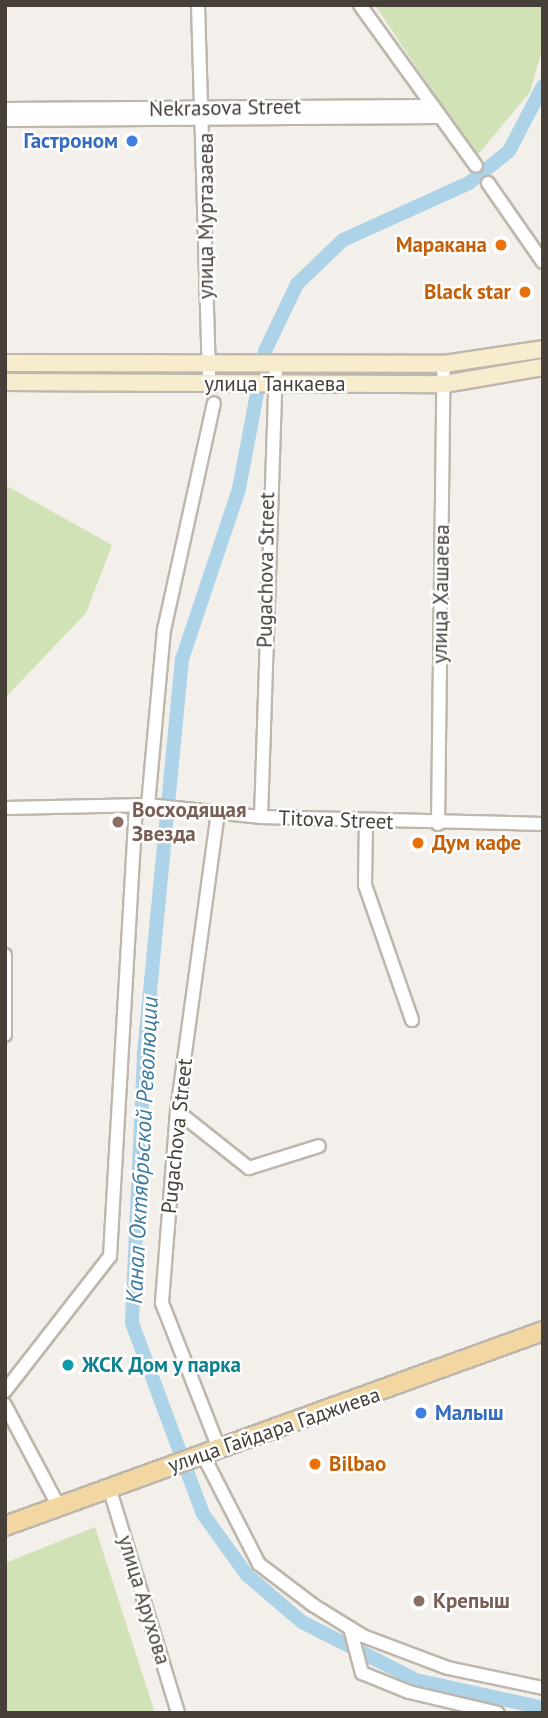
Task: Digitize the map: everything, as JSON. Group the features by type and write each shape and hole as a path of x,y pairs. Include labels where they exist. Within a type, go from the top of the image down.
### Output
{"main road":[{"name":"улица Танкаева","path":"5,363 248,367 444,364 543,349"},
{"name":"улица Танкаева","path":"5,382 444,384 543,367"},
{"name":"улица Гайдара Гаджиева","path":"5,1528 58,1505 212,1453 543,1333"}],"street":[{"name":"улица Муртазаева","path":"198,5 204,113 206,366 209,384"},
{"path":"360,5 476,166"},
{"name":"Nekrasova Street","path":"5,120 432,106"},
{"name":"Nekrasova Street","path":"5,109 439,117"},
{"path":"488,183 543,262"},
{"name":"улица Хашаева","path":"438,824 444,364"},
{"name":"Pugachova Street","path":"261,817 272,384 276,366"},
{"path":"5,1391 110,1256 142,806 164,630 214,403"},
{"name":"Titova Street","path":"5,808 179,807 261,817 438,824 543,824"},
{"name":"Pugachova Street","path":"218,813 177,1111 162,1303 212,1453 259,1564 350,1628 448,1668 543,1688"},
{"path":"366,821 365,885 412,1020"},
{"path":"5,955 5,1035"},
{"path":"177,1111 249,1168 319,1146"},
{"path":"5,1405 58,1505"},
{"name":"улица Арухова","path":"110,1489 177,1713"},
{"path":"350,1628 362,1673 409,1692 498,1713"}],"green space":[{"path":"375,5 543,5 543,46 530,92 476,157"},
{"path":"5,485 112,545 86,613 5,698"},
{"path":"95,1527 155,1713 5,1713 5,1563"}],"waterway":[{"name":"Канал Октябрьской Революции","path":"543,86 509,151 469,183 343,240 297,284 265,351 239,489 182,659 144,1056 132,1323 203,1514 247,1575 302,1622 416,1680 543,1708"}],"place":[{"name":"Гастроном","path":"132,141"},
{"name":"Маракана","path":"501,245"},
{"name":"Black star","path":"525,292"},
{"name":"Восходящая Звезда","path":"118,822"},
{"name":"Дум кафе","path":"418,843"},
{"name":"ЖСК Дом у парка","path":"68,1365"},
{"name":"Малыш","path":"421,1413"},
{"name":"Bilbao","path":"315,1464"},
{"name":"Крепыш","path":"419,1601"}]}
